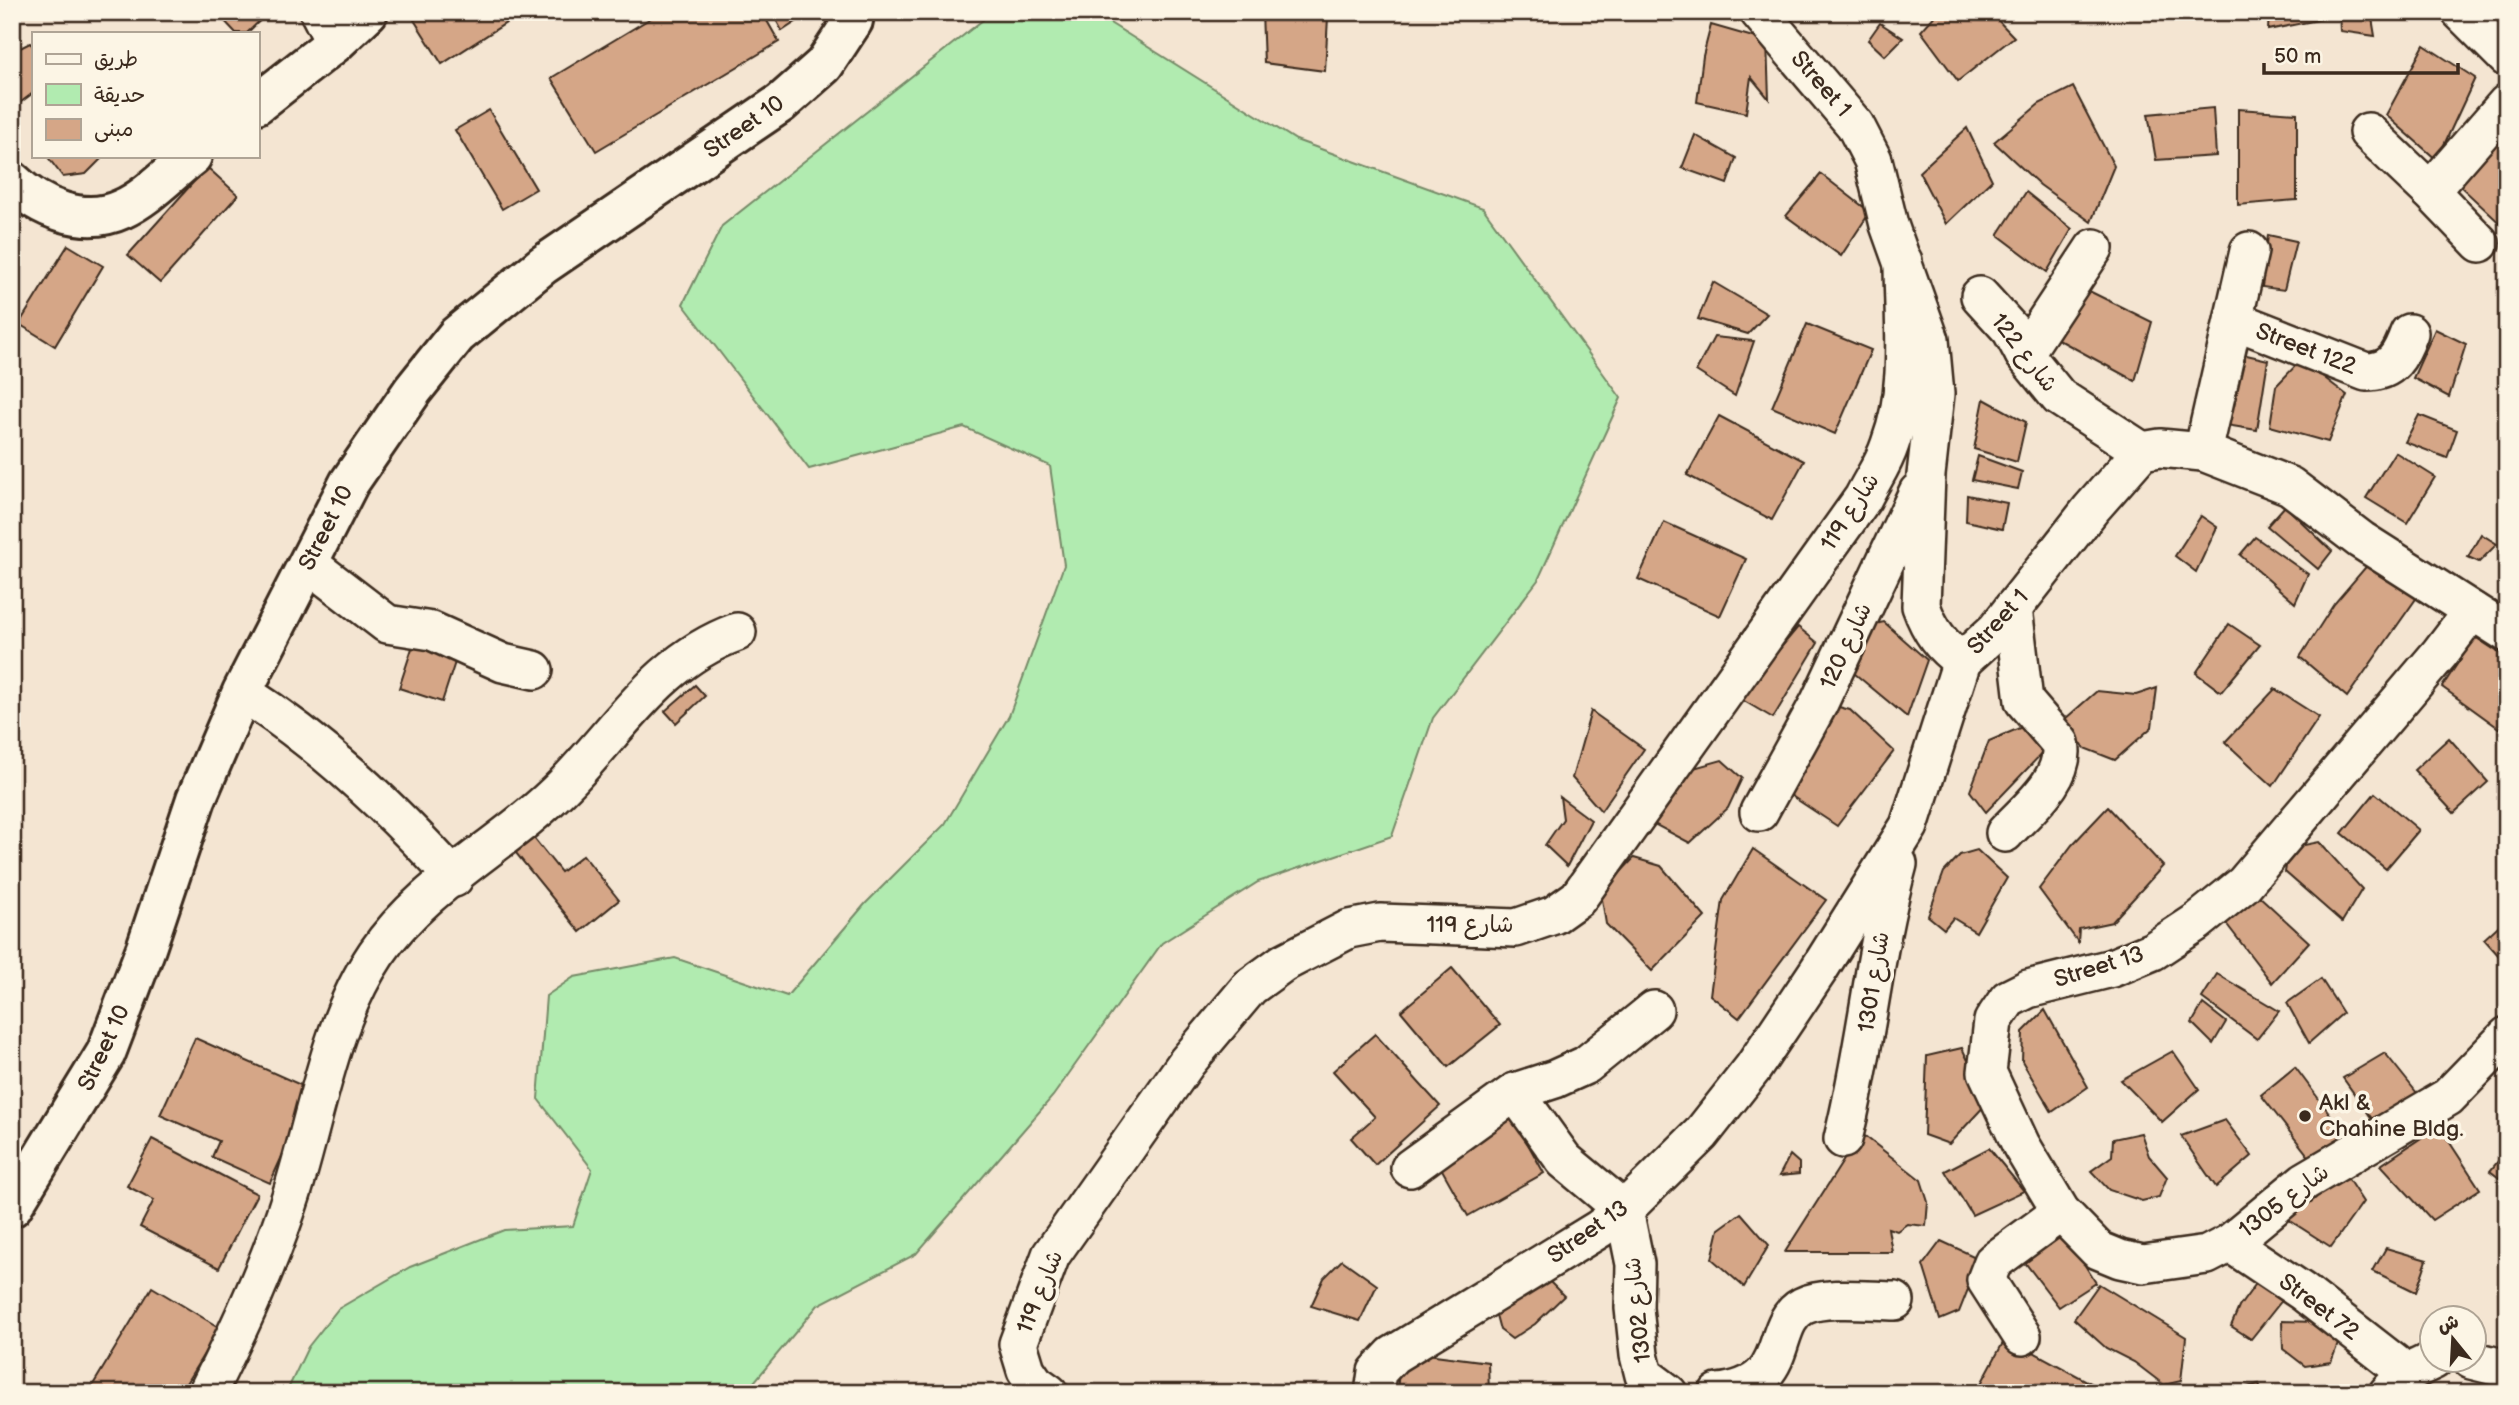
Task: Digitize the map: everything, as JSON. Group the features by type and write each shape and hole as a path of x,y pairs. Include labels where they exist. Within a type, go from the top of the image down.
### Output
{"main road":[{"path":"259,102 327,28 369,12"},
{"name":"Street 10","path":"12,1207 106,1053 146,948 196,799 242,692 349,483 413,390 457,335 543,265 781,103 824,65 853,21 854,12"},
{"path":"12,181 30,199 57,210 78,216 103,215 123,209 188,158"}],"street":[{"name":"Street 1","path":"1759,12 1855,125 1873,160 1889,225 1930,341 1935,394 1926,475 1921,606 1937,639 1962,661 1996,630 2091,509 2141,451"},
{"path":"2461,12 2507,58"},
{"path":"2430,191 2507,103"},
{"path":"2368,132 2480,243"},
{"path":"2024,354 2094,248"},
{"path":"2234,320 2249,251"},
{"name":"شارع 119","path":"1049,1393 1035,1383 1026,1370 1018,1344 1051,1255 1186,1062 1250,987 1283,962 1349,929 1380,923 1516,928 1554,915 1578,898 1832,543 1863,498 1880,466 1891,444 1902,394 1906,359 1903,261"},
{"name":"شارع 122","path":"1980,296 2011,330 2024,354 2059,397 2141,451"},
{"name":"Street 122","path":"2203,452 2234,320 2367,372 2381,372 2394,363 2409,332"},
{"path":"2141,451 2160,449 2203,452 2290,486 2361,540 2507,632"},
{"name":"شارع 120","path":"1759,813 1819,703 1926,475"},
{"path":"309,564 387,624 432,631 503,663 534,670"},
{"path":"2005,833 2046,790 2060,762 2062,751 2060,743 2024,701 2013,608"},
{"name":"Street 13","path":"2230,1243 2207,1255 2143,1264 2098,1250 2061,1212 2021,1145 1987,1072 1993,1021 2008,999 2028,989 2112,968 2153,951 2197,922 2244,884 2441,653 2472,611"},
{"path":"207,1393 248,1312 276,1243 350,1002 377,953 418,907 507,836 564,785 680,660 714,640 737,632"},
{"name":"Street 13","path":"1374,1393 1377,1372 1393,1355 1440,1323 1543,1264 1623,1210 1701,1134 1753,1068 1909,826 1962,661"},
{"path":"242,692 289,722 337,762 402,821 454,878"},
{"name":"شارع 1301","path":"1843,1139 1867,1028 1881,928 1909,826"},
{"path":"1410,1168 1515,1092 1586,1065 1654,1010"},
{"name":"شارع 1305","path":"2230,1243 2305,1181 2448,1097 2507,1037"},
{"path":"1515,1092 1564,1160 1623,1210"},
{"name":"شارع 1302","path":"1623,1210 1635,1264 1635,1317 1644,1375 1668,1393"},
{"path":"2022,1336 1986,1280 1987,1271 1993,1262 2061,1212"},
{"name":"Street 72","path":"2230,1243 2303,1292 2410,1375"},
{"path":"1718,1393 1734,1391 1754,1382 1769,1369 1787,1326 1802,1307 1823,1301 1895,1301"},
{"path":"2488,1364 2507,1369"}],"green space":[{"path":"993,12 1097,12 1102,18 1296,140 1483,208 1621,398 1538,580 1433,718 1392,836 1258,882 1162,943 1053,1096 916,1254 818,1305 745,1393 286,1393 308,1347 338,1309 410,1267 504,1230 573,1226 592,1169 538,1099 546,996 574,977 675,958 787,996 865,904 945,824 1009,716 1064,565 1050,466 964,427 809,469 683,304 722,226"}],"building":[{"path":"225,12 269,12 248,32 235,32 220,16"},
{"path":"409,12 523,12 442,64"},
{"path":"661,12 762,12 779,42 596,151 551,78"},
{"path":"772,12 811,12 782,31"},
{"path":"1262,12 1301,12 1328,17 1325,71 1264,63"},
{"path":"1938,12 1990,12 2014,37 1958,81 1921,31"},
{"path":"2269,12 2323,12 2323,19 2268,30"},
{"path":"2339,12 2371,12 2375,36 2340,31"},
{"path":"1880,23 1903,38 1885,56 1868,40"},
{"path":"1711,25 1767,41 1769,99 1751,77 1746,113 1697,102 1703,56"},
{"path":"30,43 32,45 32,94 13,108 12,52"},
{"path":"2424,45 2475,78 2437,160 2386,115"},
{"path":"2073,87 2114,166 2091,222 2040,185 1994,142 2039,104"},
{"path":"2213,108 2216,156 2156,160 2148,114"},
{"path":"2238,109 2297,113 2297,200 2238,205"},
{"path":"489,110 536,189 502,209 455,130"},
{"path":"2507,125 2507,230 2460,186"},
{"path":"1967,128 1992,180 1946,224 1919,172"},
{"path":"1695,135 1736,158 1727,184 1682,168"},
{"path":"49,158 102,158 86,174 63,177"},
{"path":"207,167 238,195 160,283 128,255"},
{"path":"1821,174 1870,212 1841,256 1786,216"},
{"path":"2026,192 2072,229 2047,272 1998,235"},
{"path":"2268,235 2296,241 2284,290 2262,287"},
{"path":"68,245 103,266 55,346 19,324"},
{"path":"1713,282 1767,314 1748,334 1698,319"},
{"path":"2081,287 2152,322 2135,381 2052,336"},
{"path":"1807,324 1871,350 1835,434 1772,407"},
{"path":"2435,329 2466,344 2449,397 2413,378"},
{"path":"1714,337 1754,341 1735,396 1696,371"},
{"path":"2238,353 2268,360 2257,430 2226,425"},
{"path":"2301,360 2347,395 2328,442 2270,426 2276,386"},
{"path":"1984,399 2026,422 2017,462 1974,449"},
{"path":"2419,415 2457,430 2447,458 2405,442"},
{"path":"1719,416 1804,461 1772,520 1687,475"},
{"path":"2395,452 2435,477 2407,523 2366,498"},
{"path":"1978,456 2022,472 2018,489 1972,480"},
{"path":"1967,495 2007,503 2002,529 1966,521"},
{"path":"2285,506 2332,551 2318,569 2267,526"},
{"path":"2201,516 2217,527 2196,572 2175,556"},
{"path":"1664,522 1746,559 1720,616 1638,579"},
{"path":"2481,534 2497,544 2479,562 2468,557"},
{"path":"2255,537 2308,574 2295,603 2240,555"},
{"path":"2370,562 2420,593 2347,697 2300,657 2334,604"},
{"path":"1884,622 1927,660 1907,717 1849,669 1862,627"},
{"path":"2229,624 2260,645 2221,692 2196,673"},
{"path":"1798,627 1818,643 1773,718 1739,698"},
{"path":"2475,637 2507,658 2507,734 2442,687"},
{"path":"414,642 457,656 442,702 399,688"},
{"path":"695,685 705,696 676,723 665,711"},
{"path":"2157,688 2152,727 2115,760 2084,748 2065,719 2097,691 2136,695"},
{"path":"2275,689 2319,717 2273,786 2225,742"},
{"path":"1835,706 1850,710 1894,751 1837,826 1781,789"},
{"path":"1591,711 1644,749 1601,811 1572,778"},
{"path":"2029,724 2047,748 1986,812 1970,791 1989,741"},
{"path":"2449,738 2488,782 2454,813 2414,770"},
{"path":"1722,760 1742,778 1728,808 1690,843 1652,823 1690,769"},
{"path":"2375,793 2419,830 2386,869 2342,833"},
{"path":"1560,797 1591,820 1567,866 1545,845 1563,819"},
{"path":"2108,807 2163,866 2112,922 2079,929 2078,942 2039,889 2072,845"},
{"path":"525,827 561,872 583,855 619,900 580,932 507,842"},
{"path":"2319,842 2362,889 2342,922 2285,872 2289,848"},
{"path":"1753,849 1826,900 1739,1018 1710,995 1723,900"},
{"path":"1977,850 2007,878 1976,932 1953,918 1944,929 1928,916 1944,872 1960,855"},
{"path":"1634,858 1661,866 1705,917 1652,971 1606,924 1601,893"},
{"path":"2257,894 2309,942 2272,983 2225,922"},
{"path":"2507,918 2507,965 2484,939"},
{"path":"1452,968 1500,1025 1448,1067 1401,1011"},
{"path":"2217,974 2279,1011 2257,1039 2202,998"},
{"path":"2321,979 2343,1013 2309,1043 2287,1003"},
{"path":"2203,1004 2226,1022 2213,1044 2192,1023"},
{"path":"2045,1010 2088,1087 2052,1112 2022,1061 2023,1032"},
{"path":"1375,1034 1440,1106 1375,1165 1351,1138 1375,1117 1333,1071"},
{"path":"195,1038 312,1090 270,1183 212,1157 219,1141 160,1115"},
{"path":"1962,1048 1988,1102 1949,1144 1924,1135 1927,1056"},
{"path":"2173,1051 2199,1089 2162,1122 2121,1080"},
{"path":"2385,1053 2421,1098 2380,1130 2343,1078"},
{"name":"Akl & Chahine Bldg.","path":"2295,1067 2347,1137 2314,1163 2261,1095"},
{"path":"1513,1117 1544,1173 1468,1216 1436,1159"},
{"path":"2225,1120 2252,1156 2216,1187 2181,1136"},
{"path":"2439,1126 2480,1189 2432,1220 2381,1165"},
{"path":"1861,1133 1921,1180 1928,1202 1926,1226 1907,1224 1897,1231 1888,1228 1892,1252 1785,1252"},
{"path":"2141,1133 2149,1156 2167,1177 2159,1197 2142,1201 2109,1190 2091,1171 2112,1156 2113,1139"},
{"path":"152,1139 257,1194 219,1268 140,1227 154,1200 127,1186"},
{"path":"1989,1148 2024,1191 1972,1215 1945,1171"},
{"path":"2507,1150 2507,1184 2490,1171"},
{"path":"1790,1155 1799,1163 1799,1174 1779,1176"},
{"path":"2340,1167 2363,1202 2331,1247 2286,1218"},
{"path":"1741,1213 1769,1245 1744,1287 1712,1259 1719,1229"},
{"path":"2051,1230 2073,1246 2096,1283 2059,1307 2017,1252"},
{"path":"1941,1241 1980,1259 1959,1312 1940,1320 1923,1265"},
{"path":"2386,1248 2427,1260 2416,1292 2373,1271"},
{"path":"1342,1260 1377,1285 1360,1321 1311,1306 1324,1278"},
{"path":"1545,1277 1564,1296 1535,1324 1512,1339 1500,1330 1492,1300"},
{"path":"2260,1278 2287,1294 2251,1339 2231,1326 2239,1307"},
{"path":"2099,1284 2186,1337 2181,1381 2164,1385 2134,1362 2106,1348 2074,1319"},
{"path":"152,1287 220,1328 180,1393 88,1393"},
{"path":"2282,1321 2315,1322 2341,1336 2331,1362 2305,1366 2283,1349"},
{"path":"2006,1337 2109,1393 1976,1393"},
{"path":"1427,1354 1488,1362 1489,1393 1397,1393 1399,1369"},
{"path":"2259,1384 2263,1393 2223,1393"}],"place":[{"name":"Akl & Chahine Bldg.","path":"2305,1116"}]}
